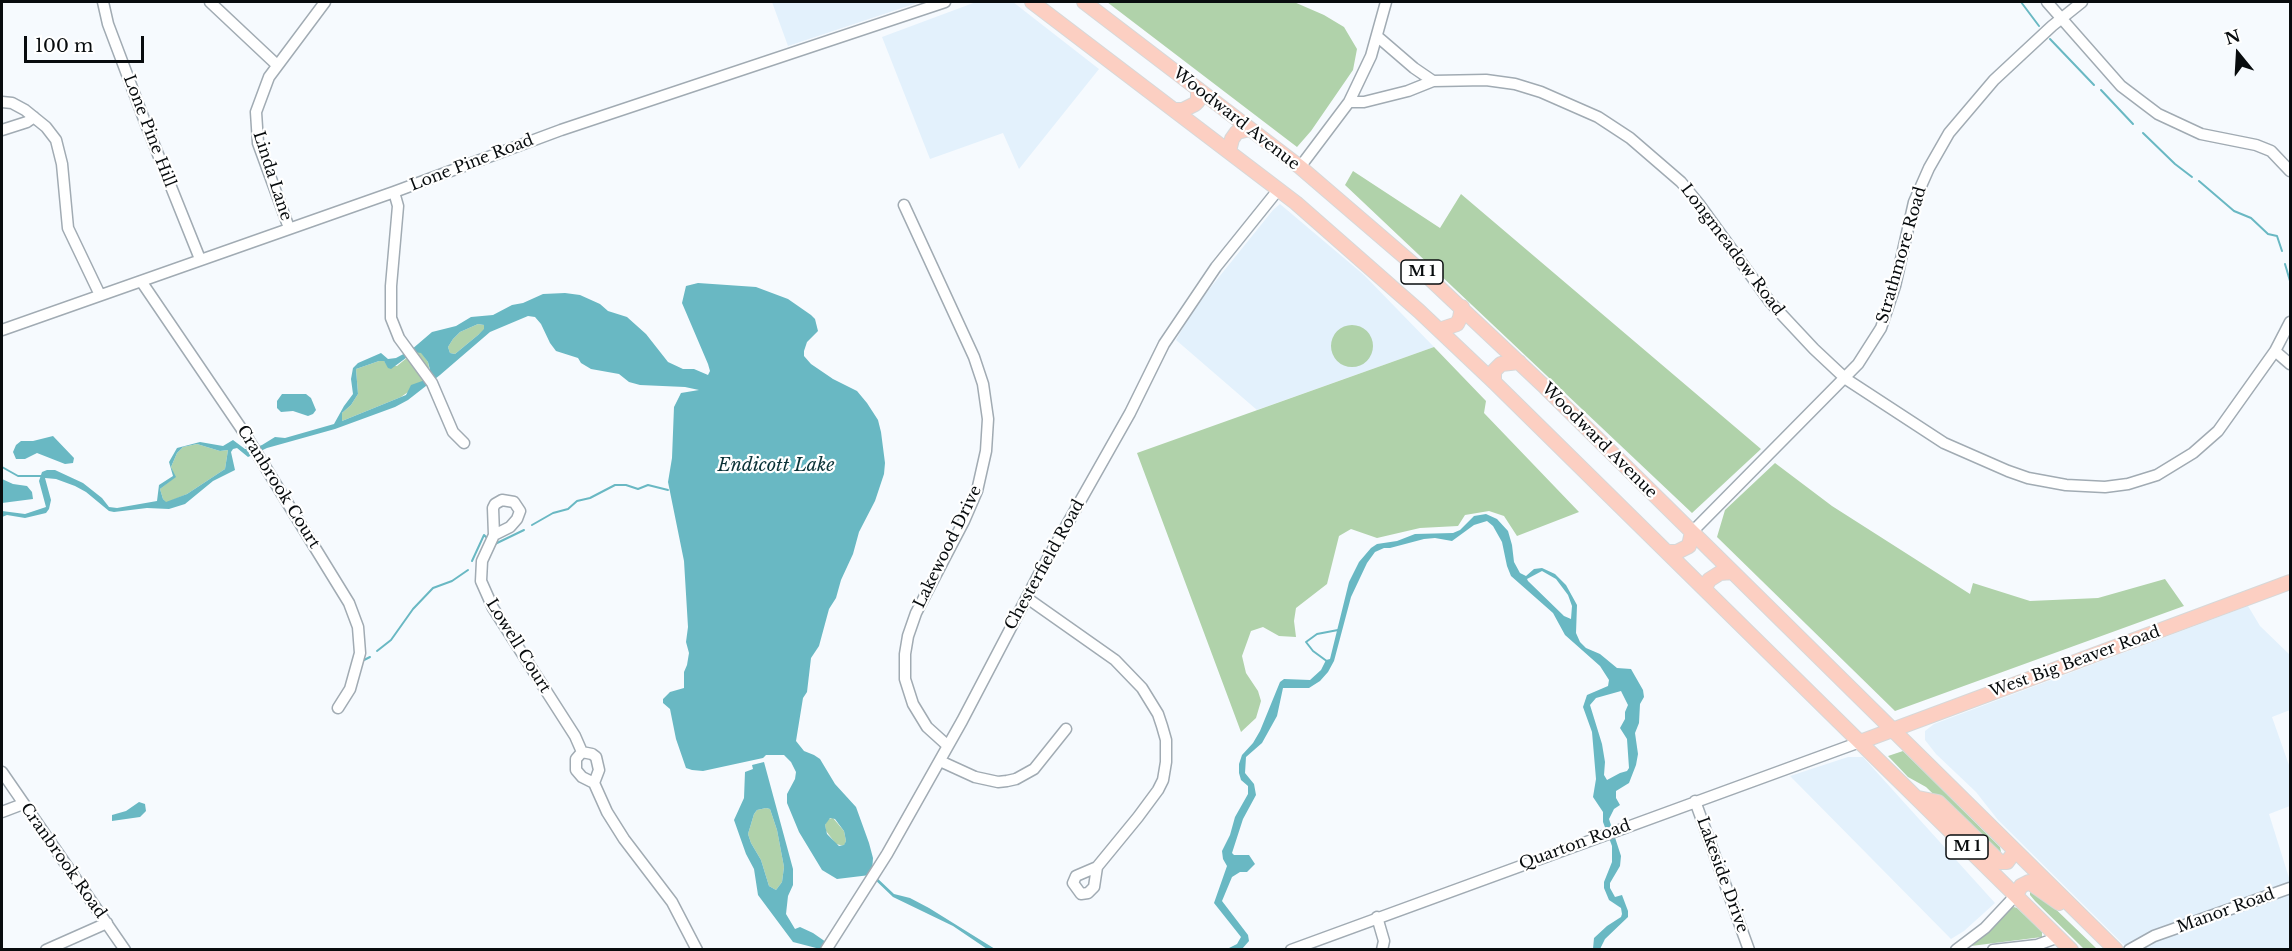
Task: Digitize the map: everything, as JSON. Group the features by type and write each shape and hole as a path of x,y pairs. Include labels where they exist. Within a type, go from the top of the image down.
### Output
{"main road":[{"name":"Woodward Avenue","path":"1032,2 1229,151 1371,267 1494,382 1667,552"},
{"name":"Woodward Avenue","path":"1084,2 1300,167 1384,237 1462,308 2082,917"},
{"path":"1176,110 1191,108 1198,101 1198,89"},
{"path":"1229,151 1232,139 1237,132 1250,129"},
{"path":"1439,330 1457,324 1462,308"},
{"path":"1494,382 1494,371 1501,364 1519,362"},
{"path":"1667,552 1677,552 1689,546 1692,532"},
{"name":"M 1","path":"1667,552 2071,950"},
{"path":"1705,588 1709,580 1720,573 1732,572"},
{"name":"West Big Beaver Road","path":"1860,742 2290,582"},
{"path":"1918,798 1938,802 2000,862 2007,862 2014,851"},
{"path":"2016,895 2020,886 2029,882 2082,917"},
{"name":"M 1","path":"2082,917 2116,950"}],"street":[{"name":"Lone Pine Hill","path":"103,2 108,24 200,260"},
{"path":"210,2 277,65"},
{"name":"Linda Lane","path":"289,228 256,133 256,112 269,77 325,2"},
{"name":"Lone Pine Road","path":"2,330 394,192 561,130 945,2"},
{"path":"1300,167 1349,102 1371,56 1386,2"},
{"path":"2048,2 2121,86 2158,114 2201,134 2256,145 2271,151 2290,171"},
{"name":"Strathmore Road","path":"1692,532 1846,379 1869,350 1881,328 1895,286 1914,201 1949,133 1982,93 2061,17 2082,2"},
{"path":"1378,37 1433,81"},
{"name":"Longmeadow Road","path":"1349,102 1364,102 1408,91 1433,81 1486,80 1515,84 1586,110 1621,131 1686,188 1770,302 1846,379 1931,435 1989,464 2051,483 2105,488 2157,475 2181,461 2208,441 2226,422 2275,351 2290,322"},
{"path":"2,102 19,106 46,127 56,140 62,164 68,228 100,295"},
{"path":"2,130 27,122 34,117"},
{"name":"Chesterfield Road","path":"826,950 873,876 940,761 1026,598 1130,413 1173,329 1235,242 1278,190"},
{"path":"394,192 398,206 391,286 391,318 394,328 429,378 453,432 464,443"},
{"name":"Lakewood Drive","path":"904,205 974,357 983,384 987,410 986,452 977,491 911,624 905,654 905,679 913,704 927,727 948,746"},
{"name":"Cranbrook Court","path":"141,281 265,466 345,595 354,615 361,642 350,689 338,708"},
{"path":"2275,351 2290,364"},
{"name":"Lowell Court","path":"494,535 481,567 484,590 498,617 575,736 582,752"},
{"path":"1026,598 1115,660 1146,694 1162,726 1166,751 1163,780 1148,804 1097,867"},
{"path":"940,761 975,777 998,782 1016,779 1034,769 1066,729"},
{"name":"Quarton Road","path":"1290,950 1860,742"},
{"name":"Lowell Court","path":"582,752 592,754 598,763 599,770 594,783"},
{"name":"Lowell Court","path":"582,752 576,759 576,770 582,777 594,783 618,831 672,902 697,950"},
{"name":"Cranbrook Road","path":"2,772 125,950"},
{"name":"Lakeside Drive","path":"1695,801 1749,950"},
{"path":"2,812 23,804"},
{"name":"Manor Road","path":"2129,950 2154,936 2290,888"},
{"path":"1956,950 1985,928 2016,895"},
{"path":"1377,917 1384,941 1382,950"},
{"path":"46,950 107,923"},
{"path":"1993,950 2037,945 2059,937"}],"shaded area":[{"path":"772,2 920,2 788,46"},
{"path":"976,2 1013,2 1099,69 1019,169 1003,133 930,159 882,37"},
{"path":"1280,204 1364,275 1434,347 1257,410 1176,340 1194,308"},
{"path":"2248,606 2260,626 2290,655 2290,710 2272,717 2290,768 2290,806 2269,814 2290,881 2290,949 2128,949 1998,820 1976,792 1936,754 1925,740 1925,731 1934,724"},
{"path":"1848,757 1863,757 1995,903 1964,931 1951,939 1790,776"}],"green space":[{"path":"1107,2 1294,2 1344,27 1357,49 1353,70 1311,131 1297,147"},
{"path":"1353,171 1440,228 1461,194 1761,449 1692,513 1345,185"},
{"path":"478,324 484,325 485,329 455,354 450,353 448,347 453,339 460,332"},
{"path":"1352,325 1360,326 1367,331 1372,338 1372,354 1367,361 1360,366 1352,367 1344,366 1337,361 1332,354 1331,346 1332,338 1337,331 1344,326"},
{"path":"1434,347 1486,401 1484,413 1579,512 1517,536 1504,516 1489,511 1465,515 1458,526 1420,528 1377,538 1351,529 1339,536 1327,584 1296,608 1294,621 1296,637 1279,636 1263,627 1251,631 1242,656 1246,673 1258,691 1261,701 1256,718 1241,732 1137,453"},
{"path":"414,352 421,352 428,362 430,372 425,380 401,397 342,421 342,413 358,394 356,369 379,361 397,366"},
{"path":"197,444 220,451 228,450 225,469 187,494 166,503 160,489 175,477 171,467 177,453 183,447"},
{"path":"1775,463 1832,506 1970,594 1973,583 2030,601 2098,598 2165,579 2184,606 1895,711 1717,537 1725,510"},
{"path":"1903,751 2000,847 1999,855 1993,852 1926,787 1908,777 1888,756"},
{"path":"770,809 777,830 784,867 782,882 776,890 769,886 761,860 748,834 754,814 757,810"},
{"path":"833,818 844,831 846,841 844,846 836,844 826,831 825,825 828,819"},
{"path":"2030,891 2042,896 2097,949 2084,949 2035,901"},
{"path":"2014,907 2042,932 2042,937 1971,946 2009,909"}],"water":[{"name":"Endicott Lake","path":"698,283 756,287 788,299 811,315 815,319 818,331 807,342 804,356 811,364 833,379 857,391 878,420 885,463 884,474 875,501 859,532 836,598 829,609 819,646 811,658 807,692 803,698 796,741 804,751 820,759 835,784 856,807 869,843 873,858 872,872 876,877 894,894 910,898 929,908 995,949 987,949 953,926 893,897 870,875 837,879 822,870 799,832 787,803 787,794 796,772 784,755 766,755 763,758 703,771 686,768 676,739 670,709 663,703 663,699 670,692 684,688 684,672 689,653 686,642 688,627 684,561 668,482 672,458 674,407 681,393 699,390 685,387 640,385 629,382 619,374 591,369 581,363 578,358 556,351 535,317 528,316 490,332 440,375 408,400 395,407 335,429 267,448 248,457 237,448 233,449 231,452 235,470 213,481 185,504 169,509 147,508 114,512 109,511 75,486 56,479 45,478 51,500 46,513 25,518 7,515 2,517 2,511 25,514 46,507 39,481 42,472 47,470 55,470 83,483 102,498 109,507 117,508 157,501 159,485 173,476 169,462 177,448 200,442 223,446 233,440 245,449 251,449 275,437 285,438 334,424 353,394 351,379 353,368 358,363 381,353 388,359 396,358 411,350 432,332 456,326 471,317 493,315 512,305 543,294 580,295 600,304 608,311 627,317 646,334 668,362 683,369 694,369 708,375 710,371 708,364 682,303 686,286","holes":["478,324 484,325 484,329 455,354 450,353 448,347 460,332","414,352 421,353 428,362 430,370 425,380 411,385 406,395 342,421 342,413 358,394 356,369 379,361 384,361 391,369","197,444 220,451 228,450 225,469 187,494 166,502 160,489 176,477 171,467 177,453 183,447","830,818 835,819 844,831 846,841 844,845 839,846 827,834 825,825"]},
{"path":"282,394 306,394 311,398 316,410 308,416 293,411 281,412 277,408 277,401"},
{"path":"53,436 74,458 73,463 65,464 37,453 25,459 16,459 13,452 21,441 33,441"},
{"path":"2,479 13,484 27,486 32,492 33,499 2,503"},
{"path":"1486,514 1497,519 1508,531 1514,562 1520,573 1526,576 1534,569 1542,568 1555,574 1566,585 1577,605 1576,633 1580,642 1617,668 1631,669 1643,690 1644,697 1640,704 1639,723 1635,733 1638,754 1636,765 1629,783 1616,791 1616,798 1620,805 1614,809 1609,819 1621,856 1620,866 1610,883 1610,888 1615,897 1622,895 1628,917 1605,939 1600,949 1593,949 1594,938 1622,914 1621,908 1609,900 1604,888 1612,862 1612,846 1603,822 1603,812 1593,797 1596,779 1592,732 1583,707 1587,695 1608,686 1609,680 1600,666 1565,635 1553,613 1511,576 1502,542 1493,526 1487,521 1474,525 1452,541 1424,539 1375,552 1367,563 1351,597 1334,661 1328,672 1309,688 1283,688 1277,716 1262,743 1246,757 1245,773 1254,784 1256,795 1243,819 1232,853 1249,855 1255,864 1247,872 1240,872 1232,877 1222,901 1248,935 1249,941 1242,949 1227,949 1237,944 1241,937 1214,903 1227,866 1222,851 1235,817 1248,794 1248,786 1241,780 1239,764 1242,755 1260,731 1280,682 1284,679 1310,680 1321,670 1326,660 1330,659 1349,582 1359,562 1371,548 1377,544 1397,541 1415,534 1453,533 1460,530 1474,516","holes":["1542,571 1556,579 1568,595 1572,606 1571,619 1564,616 1528,581 1527,579","1621,691 1628,705 1620,728 1627,739 1629,768 1607,780 1604,775 1605,762 1602,744 1590,705 1596,698"]},
{"path":"764,762 793,869 793,885 788,896 786,914 795,929 800,927 813,933 836,949 820,949 793,942 758,895 754,869 734,820 744,798 745,772 753,769 752,765","holes":["770,809 777,830 784,867 782,882 776,890 769,886 761,860 748,834 757,810"]},
{"path":"139,802 145,804 146,811 140,817 112,821 112,815 126,811"}],"waterway":[{"path":"2021,2 2039,26"},
{"path":"2050,39 2094,85"},
{"path":"2101,90 2133,124"},
{"path":"2143,133 2192,177"},
{"path":"2199,181 2234,211 2251,218 2268,234 2277,236 2282,251"},
{"path":"2285,264 2290,281"},
{"path":"2,467 18,476 41,476"},
{"path":"532,525 553,513 568,509 577,501 590,498 615,485 626,485 638,489 648,485 668,490"},
{"path":"495,544 524,530"},
{"path":"472,561 484,535 486,537"},
{"path":"377,651 391,640 413,609 433,588 452,581 468,570"},
{"path":"1328,662 1313,651 1306,642 1317,634 1338,630"},
{"path":"364,660 370,657"}]}
